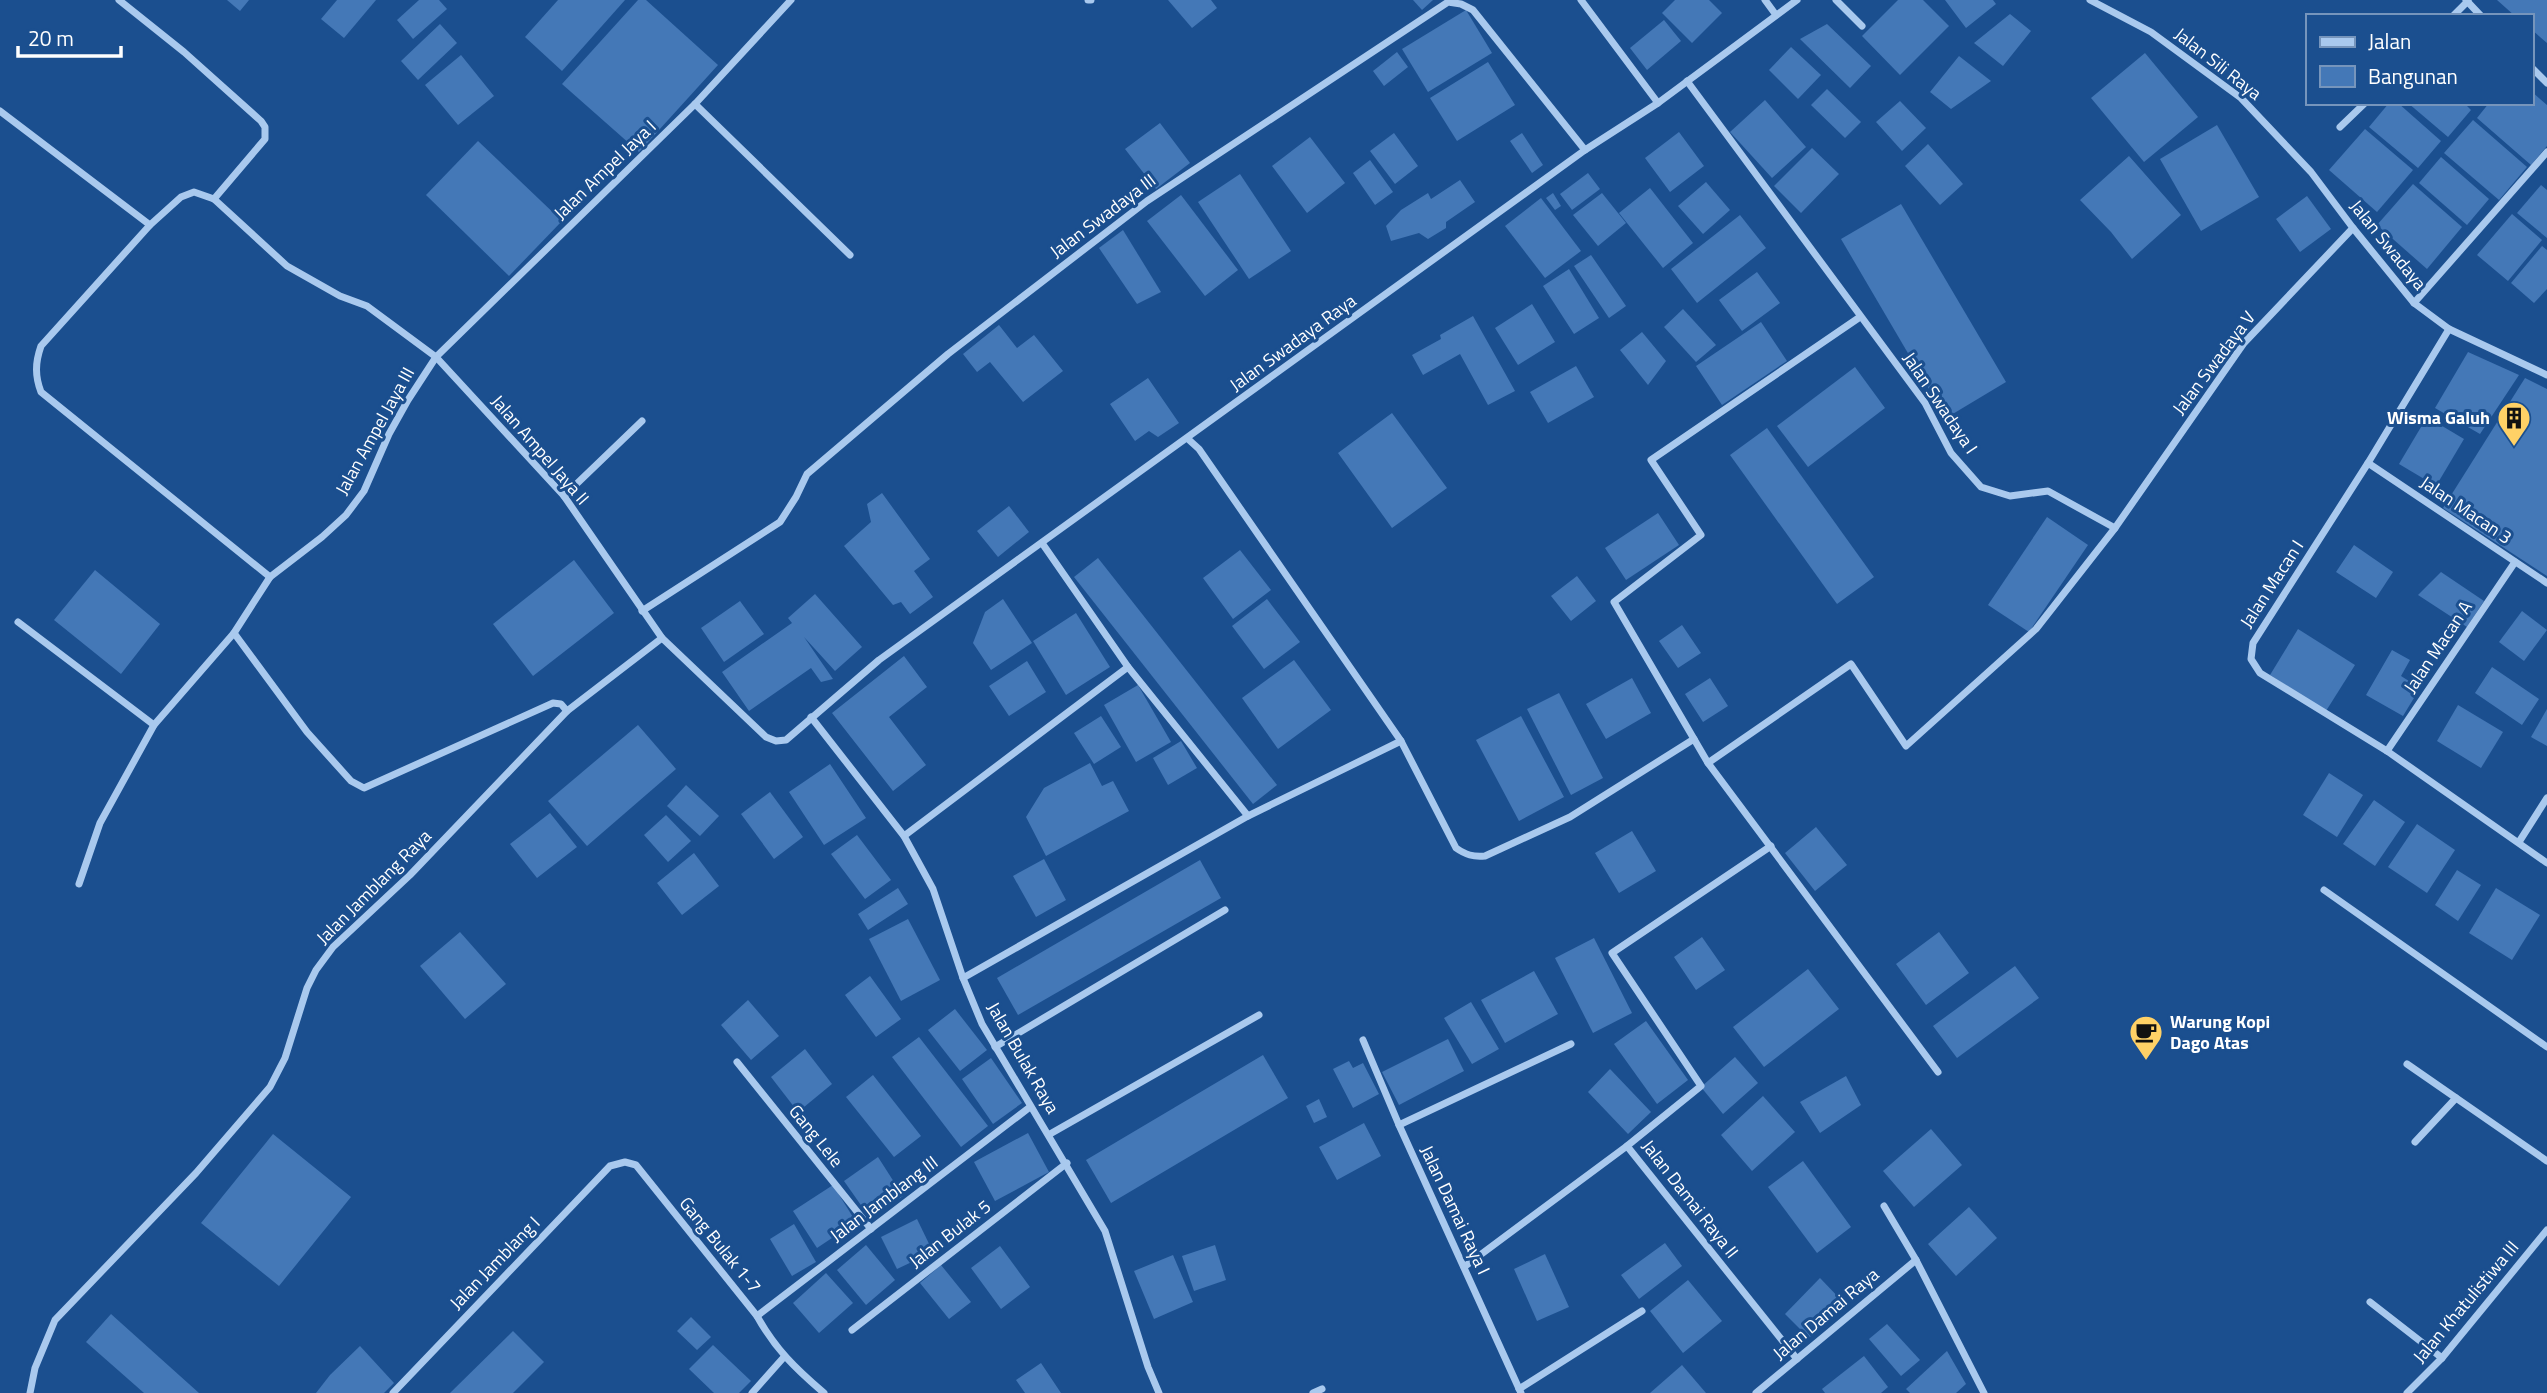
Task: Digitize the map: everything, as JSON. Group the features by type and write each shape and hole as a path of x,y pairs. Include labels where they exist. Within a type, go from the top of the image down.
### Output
{"street":[{"path":"119,0 184,52 261,121 265,127 265,139 214,199 194,192 181,197 150,225 41,346 37,357 36,377 41,392 270,577"},
{"name":"Jalan Ampel Jaya I","path":"436,357 695,104 791,0"},
{"path":"1581,0 1658,103"},
{"path":"1765,0 1776,15"},
{"name":"Jalan Swadaya Raya","path":"811,718 879,660 1585,150 1658,103 1797,0"},
{"path":"1836,0 1862,26"},
{"name":"Jalan Sili Raya","path":"2090,0 2151,32 2203,68 2241,98 2311,172"},
{"path":"2455,14 2467,1 2480,14"},
{"name":"Jalan Swadaya III","path":"642,611 780,522 807,474 948,354 1147,201 1448,2 1473,10 1585,150"},
{"path":"2533,69 2547,83"},
{"name":"Jalan Swadaya I","path":"1688,81 1925,402 1951,453 1981,487 2010,496 2048,491 2115,528"},
{"path":"695,104 850,255"},
{"path":"2340,127 2363,105"},
{"path":"0,111 150,225"},
{"path":"2414,303 2547,152"},
{"name":"Jalan Swadaya","path":"2311,172 2414,303 2449,329 2547,375"},
{"name":"Jalan Ampel Jaya III","path":"79,884 100,823 154,725 234,633 270,577 346,515 364,491 389,434 436,357 367,306 340,296 287,266 214,199"},
{"name":"Jalan Swadaya V","path":"2115,528 2244,343 2353,228"},
{"path":"1860,317 1651,460 1701,535 1614,602 1708,763 1938,1072"},
{"name":"Jalan Macan I","path":"2449,329 2368,463 2253,643 2251,659 2260,673 2387,751 2547,863"},
{"name":"Jalan Ampel Jaya II","path":"436,357 564,496 662,638"},
{"path":"564,496 642,421"},
{"path":"1188,439 1199,449 1401,741 1456,848 1464,854 1485,856 1570,817 1694,739"},
{"name":"Jalan Macan 3","path":"2368,463 2547,583"},
{"path":"1708,763 1852,664 1906,746 2036,629 2115,528"},
{"path":"1042,543 1128,667 1248,816"},
{"name":"Jalan Macan A","path":"2387,751 2515,562"},
{"path":"18,622 154,725"},
{"path":"234,633 307,732 351,781 364,789 553,703 561,704 567,711"},
{"path":"662,638 766,737 776,741 786,740 811,718"},
{"name":"Jalan Jamblang Raya","path":"30,1393 35,1368 55,1320 196,1174 270,1087 285,1058 307,988 333,947 410,875 567,711 662,638"},
{"path":"904,836 1128,667"},
{"name":"Jalan Bulak Raya","path":"811,718 904,836 933,889 963,978 982,1024 1030,1107 1050,1134 1105,1231 1148,1367 1159,1393"},
{"path":"963,978 1248,816 1401,741"},
{"path":"2519,842 2547,798"},
{"name":"Jalan Damai Raya II","path":"1771,846 1612,953 1701,1086 1627,1146 1797,1359"},
{"path":"2324,890 2547,1047"},
{"path":"995,1047 1225,910"},
{"path":"1050,1134 1259,1016"},
{"name":"Jalan Damai Raya I","path":"1363,1040 1520,1391"},
{"path":"1399,1125 1571,1044"},
{"name":"Gang Lele","path":"737,1062 871,1229"},
{"path":"2407,1064 2547,1161"},
{"path":"2415,1142 2456,1098"},
{"name":"Jalan Jamblang III","path":"757,1316 1030,1107"},
{"path":"1464,1267 1627,1146"},
{"name":"Gang Bulak 1-7","path":"625,1162 636,1165 757,1316 771,1342 824,1393"},
{"name":"Jalan Jamblang I","path":"393,1393 610,1166 625,1162"},
{"name":"Jalan Bulak 5","path":"852,1331 1067,1163"},
{"path":"1884,1206 1916,1260 1984,1393"},
{"name":"Jalan Khatulistiwa III","path":"2407,1393 2442,1357 2547,1230"},
{"name":"Jalan Damai Raya","path":"1756,1393 1916,1260"},
{"path":"2370,1302 2442,1357"},
{"path":"1520,1391 1642,1311"},
{"path":"752,1393 784,1357"},
{"path":"1313,1393 1322,1389"}],"building":[{"path":"227,0 249,0 240,11"},
{"path":"337,0 376,0 344,38 321,19"},
{"path":"419,0 439,0 447,9 413,39 397,20"},
{"path":"558,0 625,0 562,71 525,37"},
{"path":"638,0 646,0 718,65 639,152 562,84"},
{"path":"1168,0 1211,0 1217,8 1192,28"},
{"path":"1413,0 1433,0 1422,10"},
{"path":"1675,0 1709,0 1722,13 1692,43 1662,13"},
{"path":"1898,0 1923,0 1949,26 1900,75 1862,36"},
{"path":"1945,0 1993,0 1996,4 1966,28"},
{"path":"2497,0 2547,0 2547,43 2533,31 2533,14 2513,14"},
{"path":"1466,10 1492,53 1428,92 1402,49"},
{"path":"2010,14 2031,31 2003,66 1974,43"},
{"path":"1664,20 1681,41 1647,70 1630,48"},
{"path":"440,24 457,43 418,80 401,61"},
{"path":"1827,24 1871,66 1850,88 1800,39"},
{"path":"1791,47 1821,75 1798,99 1769,70"},
{"path":"1397,52 1408,67 1384,86 1373,71"},
{"path":"2145,53 2198,117 2144,162 2091,98"},
{"path":"461,55 494,96 458,125 425,85"},
{"path":"1959,56 1991,81 1951,109 1930,92"},
{"path":"1488,62 1515,105 1457,141 1430,98"},
{"path":"1827,89 1861,122 1845,138 1811,105"},
{"path":"2533,93 2547,105 2547,146 2531,165 2477,118 2487,105 2533,105"},
{"path":"1765,100 1806,147 1772,178 1730,132"},
{"path":"1900,101 1926,128 1902,151 1876,122"},
{"path":"2387,105 2400,105 2441,141 2418,168 2369,127"},
{"path":"2410,105 2466,105 2471,110 2448,137"},
{"path":"2473,120 2527,167 2499,200 2444,153"},
{"path":"1160,123 1190,163 1156,189 1125,149"},
{"path":"2217,125 2259,197 2201,231 2160,159"},
{"path":"2365,129 2413,170 2377,212 2329,170"},
{"path":"1679,132 1704,166 1670,192 1645,158"},
{"path":"1394,133 1418,166 1395,184 1370,151"},
{"path":"1522,133 1543,165 1532,173 1510,141"},
{"path":"1310,137 1345,183 1307,213 1272,166"},
{"path":"478,141 562,221 509,276 426,195"},
{"path":"1928,144 1963,184 1940,205 1905,166"},
{"path":"1812,148 1839,174 1801,213 1774,186"},
{"path":"2129,156 2181,215 2132,259 2080,200"},
{"path":"2441,157 2489,199 2467,225 2419,183"},
{"path":"1370,160 1393,192 1375,205 1353,173"},
{"path":"1588,173 1600,189 1572,210 1560,194"},
{"path":"1240,174 1291,251 1249,279 1198,202"},
{"path":"1460,180 1475,202 1446,222 1446,228 1428,239 1419,233 1391,241 1386,226 1401,210 1428,193 1431,199"},
{"path":"1706,182 1730,210 1703,234 1678,206"},
{"path":"2413,184 2462,227 2427,269 2377,225"},
{"path":"2541,185 2547,190 2547,238 2517,213"},
{"path":"1650,188 1693,243 1663,268 1619,213"},
{"path":"1553,193 1561,206 1555,210 1546,198"},
{"path":"1602,193 1626,223 1598,246 1573,215"},
{"path":"1181,195 1238,270 1205,296 1147,221"},
{"path":"2307,196 2331,229 2300,252 2276,219"},
{"path":"1541,198 1581,251 1545,278 1505,226"},
{"path":"1901,204 2006,382 1946,418 1841,239"},
{"path":"2512,214 2542,240 2508,281 2477,255"},
{"path":"1740,215 1766,248 1697,303 1671,269"},
{"path":"1123,230 1161,292 1137,304 1099,248"},
{"path":"2542,246 2547,250 2547,289 2534,303 2511,283"},
{"path":"1591,255 1626,306 1609,318 1574,266"},
{"path":"1569,269 1599,318 1574,334 1543,286"},
{"path":"1757,272 1780,303 1742,331 1719,300"},
{"path":"1532,304 1555,342 1518,365 1495,328"},
{"path":"1683,309 1716,345 1696,362 1664,327"},
{"path":"1473,316 1515,391 1488,405 1460,354 1423,375 1412,355 1441,339 1440,335"},
{"path":"1761,322 1787,361 1722,405 1696,366"},
{"path":"999,325 1017,348 1034,335 1063,371 1023,402 990,362 977,372 963,354"},
{"path":"1642,332 1666,361 1648,385 1620,350"},
{"path":"2468,352 2519,375 2480,434 2435,408"},
{"path":"1576,366 1594,397 1548,423 1530,392"},
{"path":"1855,367 1885,408 1808,467 1777,426"},
{"path":"1148,378 1179,423 1158,437 1149,431 1135,441 1110,404"},
{"name":"Wisma Galuh","path":"2525,378 2547,389 2547,576 2443,508"},
{"path":"1392,413 1447,488 1392,528 1338,453"},
{"path":"2427,417 2464,439 2436,486 2399,464"},
{"path":"1767,428 1874,577 1837,604 1730,455"},
{"path":"882,493 930,559 914,571 933,597 910,614 901,602 893,605 844,546 871,522 867,504"},
{"path":"1009,506 1029,532 998,557 977,531"},
{"path":"1658,513 1679,545 1626,580 1605,548"},
{"path":"2047,517 2088,545 2029,632 1988,605"},
{"path":"2354,545 2393,572 2376,598 2336,572"},
{"path":"1240,550 1271,590 1233,619 1203,578"},
{"path":"1098,558 1277,785 1253,804 1074,577"},
{"path":"574,560 614,613 533,676 493,624"},
{"path":"95,570 160,624 121,674 54,620"},
{"path":"2441,572 2484,601 2467,627 2418,595"},
{"path":"1577,576 1596,601 1571,621 1551,596"},
{"path":"815,594 862,647 835,671 804,637 833,679 821,682 811,668 749,711 722,672 792,623 788,618"},
{"path":"1003,599 1032,643 991,670 973,643 985,612"},
{"path":"1267,599 1300,642 1264,669 1232,626"},
{"path":"740,601 764,634 724,662 701,628"},
{"path":"2522,611 2547,630 2524,661 2499,642"},
{"path":"1076,613 1110,667 1066,695 1033,641"},
{"path":"1682,625 1701,653 1678,668 1659,641"},
{"path":"2298,629 2355,665 2326,711 2270,675"},
{"path":"2392,650 2410,660 2401,676 2420,688 2403,716 2366,695"},
{"path":"904,656 927,687 889,717 926,765 893,791 832,713"},
{"path":"1294,660 1331,710 1278,749 1242,698"},
{"path":"1027,661 1046,692 1009,716 989,686"},
{"path":"2492,667 2539,699 2522,725 2475,693"},
{"path":"1632,678 1651,713 1606,739 1586,704"},
{"path":"1710,678 1728,706 1703,722 1685,694"},
{"path":"1138,685 1171,742 1136,762 1104,705"},
{"path":"1559,693 1603,778 1571,795 1527,709"},
{"path":"2458,705 2503,732 2481,768 2437,741"},
{"path":"2547,709 2547,746 2531,737"},
{"path":"1101,716 1121,747 1094,764 1074,733"},
{"path":"1521,716 1564,797 1519,821 1476,740"},
{"path":"638,725 676,769 587,846 548,801"},
{"path":"1181,741 1197,768 1168,785 1153,758"},
{"path":"1090,763 1102,786 1113,781 1129,811 1046,856 1026,817 1044,788"},
{"path":"830,764 866,818 824,845 789,792"},
{"path":"2329,773 2363,795 2337,837 2303,815"},
{"path":"686,785 719,816 700,836 667,806"},
{"path":"770,792 803,837 774,859 741,814"},
{"path":"2374,800 2405,822 2375,866 2343,844"},
{"path":"550,813 577,847 537,878 510,844"},
{"path":"666,815 691,841 668,862 644,835"},
{"path":"2417,824 2455,850 2427,893 2388,867"},
{"path":"1816,827 1847,865 1815,891 1785,853"},
{"path":"1632,831 1656,871 1619,893 1595,853"},
{"path":"857,835 891,880 865,899 831,854"},
{"path":"694,853 719,886 682,915 657,883"},
{"path":"1044,859 1066,900 1036,917 1013,876"},
{"path":"1200,860 1221,898 1018,1015 997,978"},
{"path":"2457,870 2481,885 2458,921 2435,905"},
{"path":"898,888 908,904 868,930 858,914"},
{"path":"2496,888 2540,915 2512,960 2469,933"},
{"path":"908,919 940,980 901,1001 869,939"},
{"path":"460,932 506,984 465,1019 420,966"},
{"path":"1939,932 1969,973 1926,1005 1896,964"},
{"path":"1702,937 1725,970 1696,990 1674,957"},
{"path":"1594,938 1632,1013 1593,1033 1555,958"},
{"path":"2015,966 2039,998 1957,1058 1933,1026"},
{"path":"1808,969 1839,1009 1764,1067 1733,1027"},
{"path":"1534,971 1558,1014 1505,1043 1481,1000"},
{"path":"870,976 901,1019 876,1037 845,995"},
{"path":"748,1000 779,1036 751,1060 721,1025"},
{"path":"1471,1002 1499,1049 1472,1064 1444,1018"},
{"path":"955,1009 987,1050 960,1071 928,1030"},
{"path":"1646,1021 1688,1080 1657,1104 1614,1044"},
{"path":"919,1037 988,1126 961,1147 892,1057"},
{"path":"1448,1039 1464,1071 1399,1105 1382,1072"},
{"path":"805,1049 832,1084 798,1112 771,1077"},
{"path":"1263,1055 1288,1098 1111,1203 1086,1160"},
{"path":"1735,1057 1758,1083 1723,1114 1701,1087"},
{"path":"991,1058 1022,1103 993,1124 962,1079"},
{"path":"1349,1061 1353,1068 1363,1063 1379,1094 1353,1108 1333,1069"},
{"path":"1610,1069 1651,1112 1628,1134 1588,1092"},
{"path":"873,1075 921,1136 894,1157 846,1097"},
{"path":"1846,1076 1861,1105 1820,1133 1800,1102"},
{"path":"1763,1096 1795,1132 1752,1171 1721,1135"},
{"path":"1319,1099 1327,1117 1314,1123 1306,1106"},
{"path":"1364,1123 1381,1156 1337,1180 1319,1147"},
{"path":"1931,1129 1962,1165 1914,1207 1883,1171"},
{"path":"1028,1133 1049,1172 995,1201 974,1162"},
{"path":"273,1134 351,1197 279,1286 201,1223"},
{"path":"878,1157 903,1196 870,1218 844,1181"},
{"path":"1803,1161 1851,1227 1817,1253 1768,1187"},
{"path":"833,1185 856,1222 817,1248 793,1211"},
{"path":"1969,1207 1997,1238 1956,1276 1928,1244"},
{"path":"917,1219 933,1252 897,1269 881,1237"},
{"path":"794,1224 816,1262 792,1276 770,1239"},
{"path":"1665,1243 1682,1266 1639,1299 1621,1275"},
{"path":"866,1245 895,1280 866,1305 837,1270"},
{"path":"1215,1245 1226,1280 1194,1291 1182,1256"},
{"path":"1000,1246 1030,1287 1001,1309 971,1268"},
{"path":"1545,1254 1569,1307 1537,1321 1514,1269"},
{"path":"1173,1255 1193,1302 1154,1319 1134,1271"},
{"path":"941,1265 971,1302 949,1319 920,1283"},
{"path":"826,1273 853,1303 819,1333 793,1303"},
{"path":"1820,1278 1843,1302 1809,1338 1785,1314"},
{"path":"1688,1280 1722,1321 1683,1353 1650,1311"},
{"path":"111,1314 199,1393 144,1393 86,1342"},
{"path":"691,1317 711,1337 697,1350 677,1331"},
{"path":"1887,1324 1920,1360 1901,1376 1869,1339"},
{"path":"513,1331 544,1362 513,1393 450,1393"},
{"path":"713,1345 751,1381 739,1393 714,1393 689,1369"},
{"path":"360,1346 394,1383 384,1393 316,1393 330,1375"},
{"path":"1947,1351 1966,1384 1956,1393 1910,1393 1906,1389"},
{"path":"1864,1356 1888,1387 1881,1393 1825,1393 1822,1389"},
{"path":"1041,1363 1061,1393 1025,1393 1016,1380"},
{"path":"1682,1365 1706,1393 1650,1393"}],"place":[{"name":"Wisma Galuh","path":"2514,448"},
{"name":"Warung Kopi Dago Atas","path":"2146,1062"}]}
